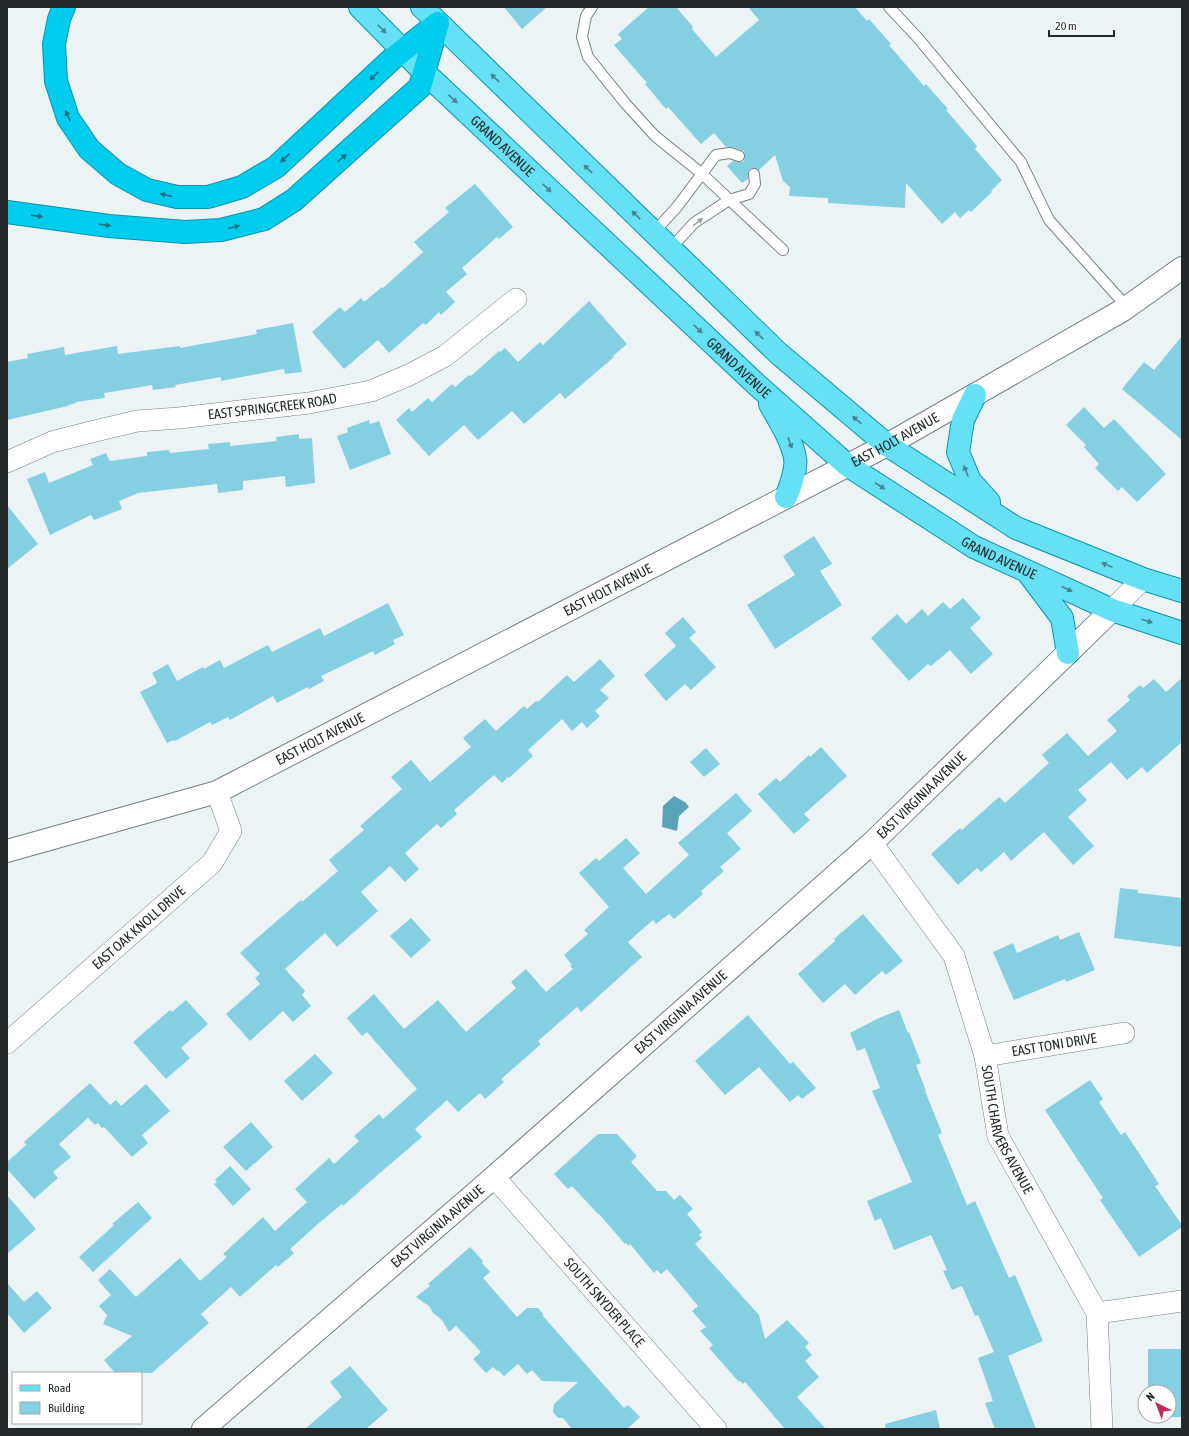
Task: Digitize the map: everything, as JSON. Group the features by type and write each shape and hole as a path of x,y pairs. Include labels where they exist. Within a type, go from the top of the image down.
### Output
{"highway":[{"path":"64,7 59,19 54,44 56,82 68,118 89,149 118,174 147,190 177,197 208,197 242,187 276,167 392,59 438,23"},
{"path":"7,212 109,226 185,232 221,230 264,219 294,200 420,87 438,23"}],"main road":[{"name":"GRAND AVENUE","path":"360,7 424,72 757,385 847,465 974,546 1112,610 1182,632"},
{"path":"422,7 778,353 887,445 1016,528 1143,579 1182,590"},
{"path":"757,385 784,426 795,459 792,484 786,497"},
{"path":"975,395 963,420 958,452 970,481 1008,522"},
{"path":"1026,570 1062,618 1068,653"}],"street":[{"name":"EAST HOLT AVENUE","path":"7,851 217,792 887,445 1127,307 1182,268"},
{"name":"EAST SPRINGCREEK ROAD","path":"7,462 52,442 137,421 179,418 309,403 371,391 409,375 445,356 516,299"},
{"name":"EAST VIRGINIA AVENUE","path":"203,1429 494,1176 872,843 1143,579"},
{"name":"EAST OAK KNOLL DRIVE","path":"7,1043 212,863 231,831 217,792"},
{"name":"SOUTH CHARVERS AVENUE","path":"872,843 954,956 984,1056 998,1136 1097,1313 1102,1429"},
{"name":"EAST TONI DRIVE","path":"984,1056 1124,1033"},
{"name":"SOUTH SNYDER PLACE","path":"494,1176 716,1429"},
{"path":"1097,1313 1182,1301"}],"lane":[{"path":"592,7 586,16 582,37 588,58 625,103 655,136 701,173 783,250"},
{"path":"889,7 918,38 1021,162 1049,220 1127,307"},
{"path":"654,232 677,207 701,173 716,155 730,153 739,156"},
{"path":"671,248 694,223 729,200 749,194 755,184 754,174"}],"water":[{"path":"674,796 685,802 689,807 679,816 677,831 662,827 663,806"}],"building":[{"path":"504,7 547,7 522,29"},
{"path":"649,7 676,7 693,27 692,29 716,57 759,20 748,7 855,7 867,21 869,19 924,86 926,84 948,109 946,110 977,146 975,149 1002,180 971,212 969,210 960,218 955,212 942,224 906,183 905,208 828,203 828,198 789,196 790,187 783,181 775,155 759,170 754,168 750,169 748,172 748,179 742,183 727,166 733,161 744,161 744,151 732,147 726,147 714,133 701,144 668,107 666,109 645,84 647,83 614,45 622,39 618,34"},
{"path":"475,184 513,227 499,239 497,237 462,268 467,274 446,292 455,302 441,315 439,312 426,325 423,323 389,353 378,340 344,369 312,332 340,307 345,312 361,298 364,302 382,287 383,288 423,252 414,242 449,212 445,208"},
{"path":"589,301 627,344 565,399 560,393 524,424 512,411 478,440 464,425 429,456 396,420 409,408 412,412 428,398 432,402 452,384 455,387 469,375 471,376 499,351 500,352 505,348 518,362 540,342 543,345"},
{"path":"293,323 302,372 285,374 284,369 221,381 221,377 175,385 176,387 153,390 152,385 104,393 105,398 76,402 68,406 7,420 7,362 28,358 27,354 64,347 65,355 117,346 118,354 180,346 180,348 257,334 256,330"},
{"path":"1182,336 1182,440 1122,389 1144,362 1154,370"},
{"path":"1084,407 1104,428 1114,419 1166,474 1137,502 1122,487 1118,491 1095,468 1099,464 1084,447 1086,445 1066,425"},
{"path":"369,420 370,424 379,421 391,454 350,470 337,436 348,432 347,428"},
{"path":"299,434 299,439 312,438 315,483 286,487 285,476 243,481 243,490 218,493 217,484 138,493 119,501 122,509 94,520 91,515 50,535 27,479 45,472 49,483 93,465 90,459 106,453 110,461 147,456 147,452 169,450 170,453 209,449 208,444 230,442 230,446 277,441 276,437"},
{"path":"7,505 38,544 7,569"},
{"path":"814,536 832,564 820,571 842,605 775,649 747,605 795,575 783,556"},
{"path":"963,598 981,618 970,628 993,654 971,674 950,650 931,666 928,664 909,681 871,638 897,614 906,624 922,609 928,616 943,602 950,609"},
{"path":"388,603 404,635 393,640 395,644 375,655 373,651 321,676 324,681 309,689 308,687 277,703 273,696 230,720 228,717 212,725 210,722 175,741 174,740 167,743 140,692 156,684 157,682 152,673 168,664 177,681 220,660 224,668 268,645 272,652 320,628 324,636"},
{"path":"683,617 696,632 689,638 716,667 691,690 685,684 666,701 644,675 676,646 665,633"},
{"path":"600,659 615,676 600,690 609,698 595,711 600,716 587,728 582,722 572,731 562,719 528,750 533,756 509,778 508,777 502,783 494,775 454,810 457,814 441,828 437,824 405,853 419,869 405,882 390,866 361,892 378,911 337,947 325,933 285,969 305,991 302,995 311,1006 293,1022 283,1011 250,1041 226,1014 260,984 255,978 260,974 240,953 301,900 302,902 338,871 329,860 364,830 360,826 402,789 391,777 411,760 430,782 471,747 463,738 485,719 496,731 524,706 527,709 536,701 538,702 567,675 574,682"},
{"path":"1182,678 1182,742 1147,773 1142,767 1127,780 1111,762 1078,790 1087,800 1068,817 1094,846 1073,865 1044,832 1011,861 1004,852 981,872 977,868 958,885 931,854 960,828 962,830 999,797 1005,803 1049,763 1042,755 1067,733 1088,756 1117,731 1107,720 1130,700 1127,696 1140,685 1143,688 1154,679 1166,692"},
{"path":"821,747 847,776 804,814 810,820 794,834 758,794 776,778 780,782 809,755 810,757"},
{"path":"706,748 720,764 704,777 690,762"},
{"path":"736,793 752,811 727,833 741,849 720,867 724,871 701,891 703,894 674,919 669,914 656,924 653,920 628,942 642,957 581,1012 577,1007 538,1041 541,1044 501,1079 504,1082 485,1099 480,1093 458,1112 447,1100 415,1129 422,1137 343,1206 342,1204 319,1223 290,1249 294,1253 278,1267 276,1265 240,1297 231,1287 201,1314 209,1323 152,1373 114,1372 104,1360 132,1336 103,1324 107,1315 99,1306 111,1295 98,1280 110,1269 136,1297 180,1258 200,1281 227,1257 223,1254 263,1217 275,1231 307,1202 295,1189 329,1158 334,1164 359,1141 354,1136 379,1114 383,1119 417,1089 367,1032 362,1036 347,1018 374,994 404,1029 438,1000 466,1032 516,988 511,982 526,969 546,992 573,969 570,966 572,965 564,955 588,934 584,930 609,907 579,873 596,858 599,861 626,838 640,853 623,868 646,894 689,855 678,843"},
{"path":"1120,888 1138,890 1138,893 1182,898 1182,947 1114,938"},
{"path":"863,914 903,961 886,975 882,971 855,995 845,984 823,1003 798,974 835,941 834,939"},
{"path":"411,918 431,940 411,958 390,936"},
{"path":"1079,932 1095,970 1066,982 1065,979 1014,1000 993,952 1013,943 1017,953 1058,935 1060,940"},
{"path":"186,1000 208,1024 181,1048 190,1058 166,1079 133,1042 170,1010 172,1012"},
{"path":"899,1010 921,1063 916,1065 942,1133 938,1135 967,1205 975,1201 1009,1278 1015,1275 1043,1341 1008,1356 1036,1429 995,1429 985,1403 993,1401 978,1358 994,1352 978,1315 975,1316 962,1286 952,1290 943,1271 947,1270 931,1235 894,1250 881,1218 875,1221 867,1201 912,1182 872,1091 880,1088 865,1048 857,1051 850,1033 877,1019"},
{"path":"748,1015 790,1064 793,1062 816,1088 802,1099 798,1095 790,1102 759,1067 725,1095 695,1061"},
{"path":"315,1054 333,1073 302,1101 284,1081"},
{"path":"1090,1080 1103,1099 1099,1102 1121,1135 1125,1132 1159,1184 1155,1186 1182,1225 1182,1227 1139,1257 1100,1200 1103,1198 1045,1110"},
{"path":"90,1083 110,1105 116,1100 121,1106 146,1084 170,1111 142,1135 148,1143 132,1157 104,1127 102,1128 98,1123 95,1125 88,1118 59,1144 71,1157 53,1172 58,1178 34,1199 7,1169 7,1162 26,1145 24,1142"},
{"path":"251,1122 273,1147 246,1171 223,1147"},
{"path":"598,1134 617,1134 637,1156 631,1162 657,1191 666,1191 674,1200 680,1195 693,1209 687,1214 702,1232 699,1235 702,1238 695,1244 759,1315 765,1339 787,1320 809,1343 805,1347 812,1355 805,1361 819,1377 797,1397 826,1429 785,1429 745,1382 743,1384 740,1381 739,1382 709,1348 713,1345 700,1331 706,1327 692,1311 698,1306 667,1269 661,1274 657,1270 654,1273 630,1244 628,1246 626,1243 625,1244 572,1186 568,1189 554,1174"},
{"path":"230,1166 251,1189 233,1206 214,1184 217,1182 215,1180"},
{"path":"7,1195 36,1229 7,1254"},
{"path":"138,1202 152,1218 93,1272 79,1257 114,1225 112,1224"},
{"path":"470,1247 483,1261 482,1263 490,1272 483,1278 517,1317 527,1308 538,1308 543,1316 624,1408 628,1405 640,1417 627,1429 572,1429 563,1418 558,1418 553,1412 554,1404 578,1382 542,1381 532,1370 527,1374 518,1364 504,1376 493,1367 486,1373 473,1359 481,1352 456,1326 449,1332 442,1320 433,1313 429,1306 416,1297 430,1286 428,1284"},
{"path":"7,1283 24,1302 37,1291 52,1308 24,1333 7,1313"},
{"path":"1148,1349 1182,1349 1182,1417 1177,1417 1177,1384 1148,1384"},
{"path":"350,1366 388,1410 366,1429 305,1429 342,1397 330,1382"},
{"path":"936,1410 940,1429 886,1429 885,1424"}]}
